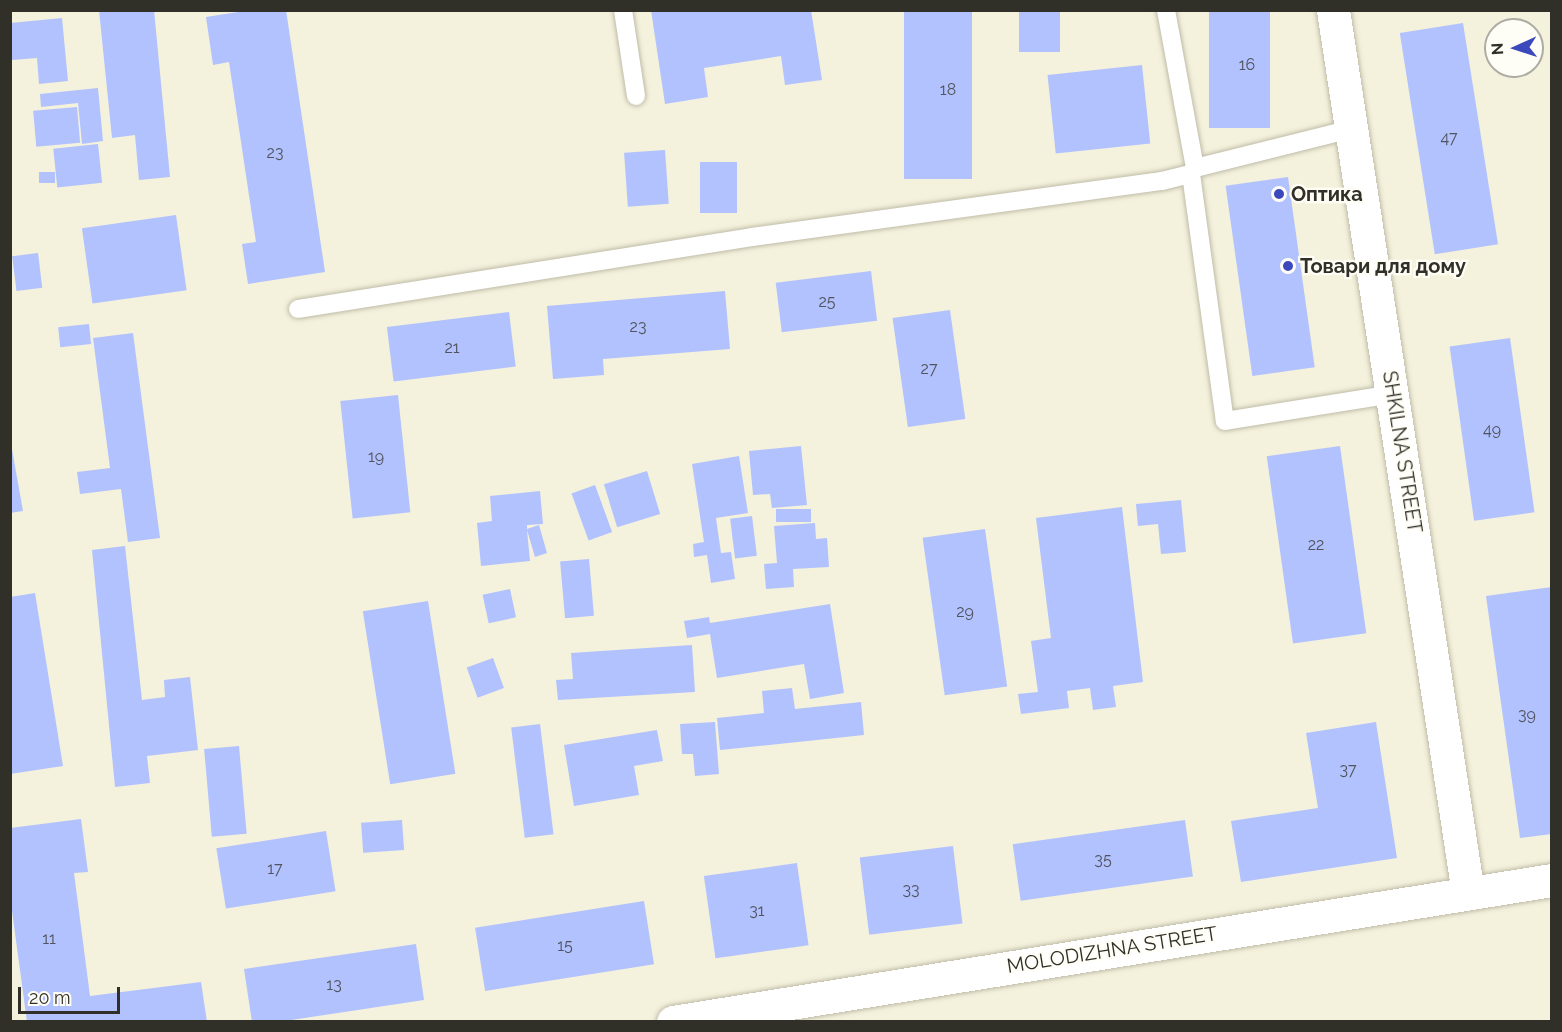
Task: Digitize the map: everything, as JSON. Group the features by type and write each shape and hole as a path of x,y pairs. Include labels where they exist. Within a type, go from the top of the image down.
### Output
{"street":[{"name":"SHKILNA STREET","path":"1334,10 1468,893"},
{"name":"MOLODIZHNA STREET","path":"673,1022 1551,880"}],"lane":[{"path":"623,10 636,96"},
{"path":"1166,10 1193,171 1225,421 1393,394"},
{"path":"298,309 752,237 1162,181 1352,129"}],"building":[{"path":"99,10 154,10 170,177 139,180 135,135 112,138"},
{"path":"251,10 286,10 325,272 248,284 242,244 256,242 229,62 213,65 206,17"},
{"path":"651,10 811,10 822,80 785,85 781,56 704,68 708,97 665,104"},
{"path":"904,10 972,10 972,179 904,179"},
{"path":"1019,10 1060,10 1060,52 1019,52"},
{"path":"1209,10 1270,10 1270,128 1209,128"},
{"path":"62,18 68,81 39,84 37,58 12,60 10,23"},
{"path":"1463,23 1498,244 1435,254 1400,33"},
{"path":"1142,65 1150,144 1056,153 1048,75"},
{"path":"98,88 103,141 82,144 78,103 41,107 40,94"},
{"path":"77,107 80,143 36,147 33,111"},
{"path":"98,144 102,183 57,187 53,149"},
{"path":"665,150 669,204 628,207 624,153"},
{"path":"700,162 737,162 737,213 700,213"},
{"path":"39,172 55,172 55,183 39,183"},
{"path":"1288,177 1315,367 1252,376 1226,186"},
{"path":"176,215 187,290 93,303 82,228"},
{"path":"38,253 42,288 16,291 12,256"},
{"path":"871,271 877,321 782,332 776,283"},
{"path":"725,291 730,349 603,359 604,375 553,379 547,306"},
{"path":"950,310 965,419 908,427 893,318"},
{"path":"509,312 516,367 394,382 387,327"},
{"path":"89,324 91,344 60,347 58,327"},
{"path":"133,333 160,538 128,542 121,489 80,494 77,472 110,468 93,338"},
{"path":"1510,338 1534,512 1474,521 1450,346"},
{"path":"398,395 410,512 353,518 340,401"},
{"path":"10,438 23,511 10,513"},
{"path":"801,446 807,505 772,508 770,494 753,495 749,451"},
{"path":"1340,446 1366,633 1293,643 1267,456"},
{"path":"739,456 748,513 716,518 721,553 731,552 735,579 711,583 707,555 694,557 693,544 704,542 692,464"},
{"path":"647,471 660,514 617,527 604,484"},
{"path":"595,485 612,532 589,541 572,494"},
{"path":"540,491 543,524 527,525 527,529 539,525 547,553 535,557 527,530 530,561 481,566 477,523 492,521 490,496"},
{"path":"1181,500 1186,552 1161,554 1158,524 1138,526 1136,504"},
{"path":"1122,507 1143,682 1113,686 1116,707 1093,710 1090,688 1067,691 1069,708 1021,714 1018,694 1038,692 1031,641 1051,638 1036,518"},
{"path":"776,509 811,509 811,522 776,522"},
{"path":"752,516 757,556 735,558 730,519"},
{"path":"815,523 816,539 827,538 829,567 793,569 794,587 766,589 764,564 777,563 774,526"},
{"path":"985,529 1007,686 945,695 923,538"},
{"path":"125,546 142,700 165,697 164,680 190,677 198,750 147,756 150,783 115,787 92,550"},
{"path":"589,559 594,616 565,618 560,562"},
{"path":"1552,587 1552,834 1520,838 1486,596"},
{"path":"510,589 516,617 489,623 483,595"},
{"path":"35,593 63,766 10,774 10,597"},
{"path":"428,601 455,774 390,784 363,611"},
{"path":"830,604 844,693 810,699 804,664 717,678 710,634 687,638 684,621 709,617 710,623"},
{"path":"692,645 695,692 558,700 556,680 573,679 571,653"},
{"path":"493,658 504,688 478,698 467,668"},
{"path":"792,688 795,709 861,702 864,735 720,750 717,718 764,713 762,691"},
{"path":"715,722 719,774 695,776 693,754 682,754 680,724"},
{"path":"1376,722 1397,858 1241,882 1231,821 1318,808 1306,733"},
{"path":"540,724 554,834 525,838 511,728"},
{"path":"657,730 663,761 634,766 639,795 574,806 564,745"},
{"path":"239,746 247,834 212,837 204,749"},
{"path":"81,819 88,872 74,873 90,996 201,982 207,1022 27,1022 10,896 10,828"},
{"path":"402,820 404,850 363,853 361,823"},
{"path":"1185,820 1193,876 1021,901 1013,844"},
{"path":"326,831 336,891 226,909 216,848"},
{"path":"953,846 963,923 869,935 860,857"},
{"path":"797,863 809,945 715,958 704,876"},
{"path":"644,901 654,964 485,991 475,928"},
{"path":"416,944 424,1000 278,1022 252,1022 244,969"}],"place":[{"name":"Оптика","path":"1279,194"},
{"name":"Товари для дому","path":"1288,266"}]}
